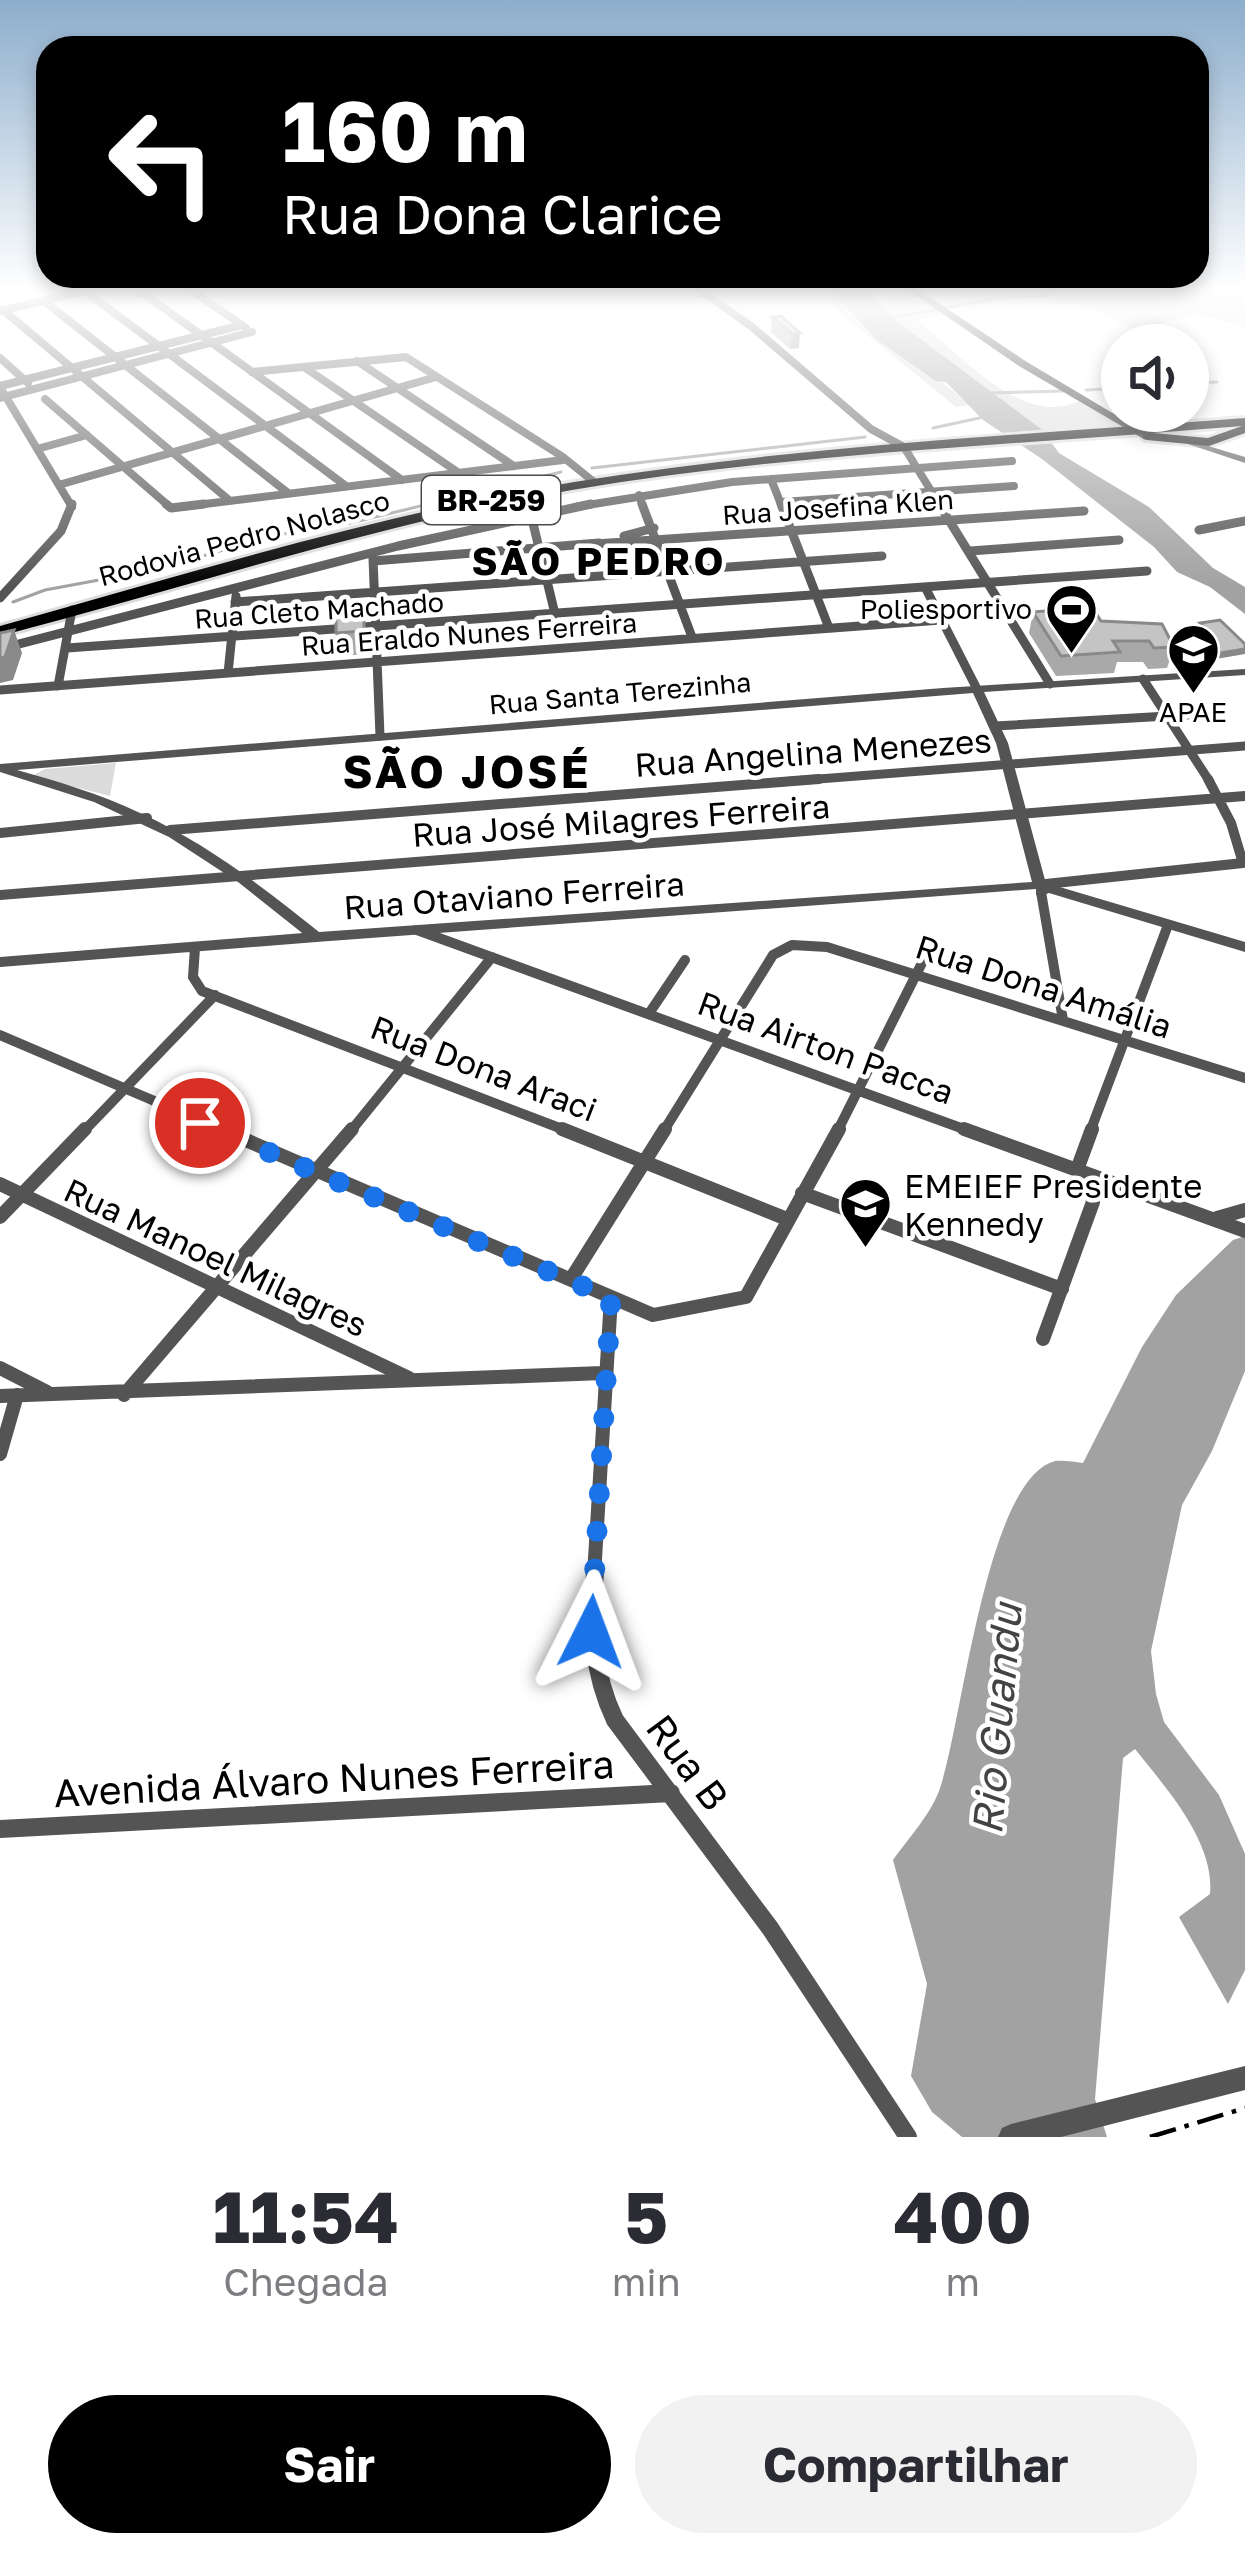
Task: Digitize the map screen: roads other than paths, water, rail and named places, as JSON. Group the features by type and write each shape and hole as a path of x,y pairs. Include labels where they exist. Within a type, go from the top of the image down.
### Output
{"highway":[{"name":"Rodovia Pedro Nolasco","path":"1209,424 1245,425"},
{"name":"Rodovia Pedro Nolasco","path":"1153,432 1191,442 1223,439 1245,425"},
{"path":"1209,428 1223,439"},
{"name":"Rodovia Pedro Nolasco","path":"0,631 357,531 594,482 715,465 1101,431"},
{"name":"Rodovia Pedro Nolasco","path":"1072,434 1123,432"},
{"path":"1178,432 1191,442"}],"main road":[{"path":"1067,388 1101,409"}],"street":[{"path":"0,598 72,512 72,499 1,392 33,388"},
{"path":"94,388 229,500"},
{"path":"153,388 290,494"},
{"path":"213,388 347,487"},
{"path":"274,388 403,481"},
{"path":"335,388 460,473"},
{"path":"62,484 396,388 515,467"},
{"path":"452,388 594,482"},
{"path":"823,388 871,429 904,447 1050,684"},
{"path":"45,399 168,507 563,460"},
{"path":"37,449 88,435"},
{"path":"1223,439 1240,458"},
{"path":"1191,442 1240,458"},
{"path":"0,650 532,515 639,495 771,479 1012,461"},
{"path":"771,479 829,628"},
{"path":"782,502 1014,486"},
{"path":"639,495 692,637"},
{"name":"Rua Josefina Klen","path":"595,544 1084,511"},
{"path":"532,515 555,614"},
{"path":"1198,530 1245,521"},
{"path":"373,557 595,544 654,528"},
{"path":"970,551 1119,540"},
{"path":"235,602 882,556"},
{"path":"373,557 380,736"},
{"name":"Rua Cleto Machado","path":"67,648 1147,571"},
{"path":"925,587 995,726 1008,764 1041,886 1063,1020"},
{"path":"228,673 236,588"},
{"path":"58,686 72,610"},
{"name":"Rua Eraldo Nunes Ferreira","path":"0,690 941,620"},
{"name":"Rua Santa Terezinha","path":"0,769 977,689 1245,672"},
{"path":"1143,679 1215,796"},
{"path":"995,726 1220,713"},
{"name":"Rua Angelina Menezes","path":"170,830 1245,746"},
{"path":"25,776 38,764"},
{"path":"0,769 111,801 148,818 239,875 316,937"},
{"name":"Rua Otaviano Ferreira","path":"0,962 1041,886 1237,866 1243,863 1242,850 1215,796"},
{"name":"Rua José Milagres Ferreira","path":"0,895 1245,796"},
{"path":"0,833 148,818"},
{"name":"Rua Otaviano Ferreira","path":"1041,886 1245,947"},
{"path":"1042,1339 1093,1202 1093,1191 1078,1167 1168,925"},
{"name":"Rua Airton Pacca","path":"417,930 1245,1231"},
{"path":"0,1035 653,1315 738,1301 752,1288 933,941"},
{"name":"Rua Dona Amália","path":"724,1039 773,956 793,945 827,947 1245,1078"},
{"path":"0,1217 215,995 195,985 195,948"},
{"path":"124,1395 220,1288 492,957"},
{"path":"650,1012 686,960"},
{"name":"Rua Dona Araci","path":"215,995 403,1064 787,1219"},
{"path":"571,1279 724,1039"},
{"name":"Rua Manoel Milagres","path":"0,1184 410,1378"},
{"path":"802,1193 1062,1289"},
{"path":"1216,1219 1245,1210"},
{"name":"Rua B","path":"611,1298 591,1632 596,1665 615,1720 770,1928 908,2137"},
{"path":"0,1368 53,1395"},
{"path":"0,1454 8,1396 603,1373"},
{"name":"Avenida Álvaro Nunes Ferreira","path":"0,1829 671,1793"},
{"path":"1011,2137 1245,2078"}],"water":[{"path":"952,388 986,388 1041,429 1059,453 1149,507 1213,568 1245,587 1245,614 1210,587 1177,572 1154,547 1042,459 983,420"},
{"name":"Rio Guandu","path":"1245,1236 1245,1371 1212,1451 1182,1505 1151,1651 1164,1722 1219,1795 1245,1854 1245,1970 1228,2004 1179,1917 1210,1894 1205,1855 1186,1817 1135,1749 1123,1758 1095,2099 1107,2137 962,2137 932,2112 911,2076 927,1984 893,1860 939,1791 979,1610 1011,1512 1031,1478 1055,1461 1083,1463 1142,1347 1176,1295 1233,1240"}],"waterway":[{"path":"1086,390 1101,389"},
{"path":"989,393 1063,391"},
{"path":"933,428 984,417"},
{"path":"592,468 865,437"},
{"path":"13,602 45,590 153,570 276,535 338,526 561,472"}],"railway":[{"path":"1150,2137 1245,2108"}],"place":[{"name":"Poliesportivo","path":"1071,655"},
{"name":"APAE","path":"1193,695"},
{"name":"EMEIEF Presidente Kennedy","path":"865,1250"}],"district":[{"name":"SÃO PEDRO","path":"599,560"},
{"name":"SÃO JOSÉ","path":"467,771"}]}
